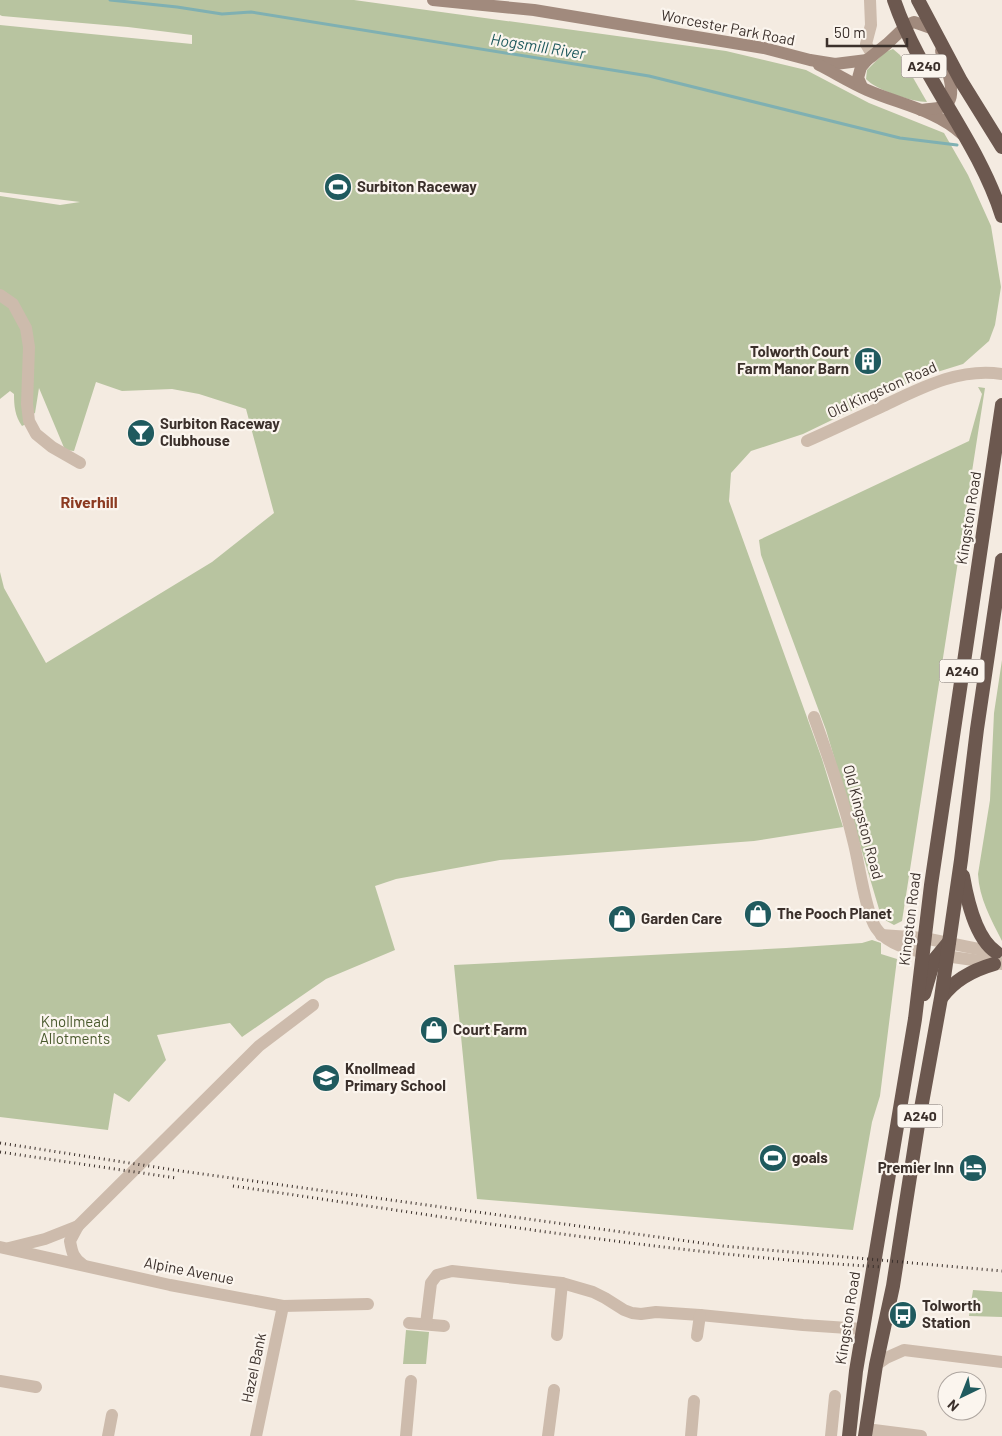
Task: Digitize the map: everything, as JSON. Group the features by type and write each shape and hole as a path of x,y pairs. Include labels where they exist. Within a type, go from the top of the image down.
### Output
{"highway":[{"name":"A240","path":"894,0 912,44 983,167 1002,216"},
{"name":"A240","path":"918,0 961,81 1002,147"},
{"name":"Kingston Road","path":"849,1436 863,1329 915,1019 922,952 1002,405"},
{"name":"A240","path":"865,1432 876,1365 893,1286 918,1125 941,998 942,955 949,942 1002,560"},
{"path":"941,998 958,980 999,958 987,945 971,911 965,891 961,860"},
{"path":"915,1019 932,964 942,955"}],"main road":[{"name":"Worcester Park Road","path":"432,0 534,10 764,48 810,60"},
{"path":"862,87 858,74 870,58 910,22 926,24 935,34 951,88 951,98 946,105 921,110"},
{"path":"810,60 835,64 870,58"},
{"path":"810,60 862,87 949,123 968,139"}],"street":[{"path":"870,0 871,25 866,44 870,58"},
{"path":"0,295 13,304 26,328 29,347 27,404 29,421 36,434 52,447 80,463"},
{"name":"Old Kingston Road","path":"808,441 940,380 966,375 1002,374"},
{"name":"Old Kingston Road","path":"814,717 833,771 851,834 871,917 881,935"},
{"path":"881,935 949,942 999,958"},
{"path":"881,935 892,942 922,952 999,958"},
{"path":"3,1248 45,1239 78,1226 259,1046 312,1005"},
{"path":"78,1226 70,1241 70,1246 75,1259 85,1266"},
{"name":"Alpine Avenue","path":"3,1248 283,1306 368,1304"},
{"path":"426,1324 431,1283 437,1275 452,1271 562,1283 593,1292 632,1313 656,1312 700,1315 863,1329"},
{"path":"556,1335 562,1283"},
{"name":"Hazel Bank","path":"256,1436 283,1306"},
{"path":"697,1336 700,1315"},
{"path":"409,1323 444,1326"},
{"path":"876,1365 904,1350 997,1361"},
{"path":"0,1381 36,1387"},
{"path":"406,1436 411,1381"},
{"path":"548,1436 554,1390"},
{"path":"831,1436 835,1396"},
{"path":"691,1436 694,1401"},
{"path":"108,1436 112,1415"},
{"path":"865,1432 921,1436"}],"green space":[{"name":"Knollmead Allotments","path":"0,0 354,0 726,51 806,70 869,103 944,133 968,175 991,226 1001,287 995,325 989,341 963,364 921,377 803,434 751,451 731,473 729,501 822,759 843,827 754,841 500,860 396,879 375,886 395,950 326,979 242,1037 230,1023 157,1035 166,1060 129,1102 114,1093 108,1130 0,1117 0,572 4,588 46,663 212,562 274,513 246,409 199,394 172,389 122,391 96,382 74,451 65,450 39,388 35,413 26,417 26,424 22,426 15,411 14,394 10,391 0,399 0,196 60,205 80,202 0,192 0,25 192,44 192,35 128,27 2,16 0,15"},
{"path":"893,49 900,55 927,102 895,95 866,79 867,70 885,52"},
{"path":"978,387 985,388 902,921 894,925 885,920 879,909 826,730 761,555 759,540 969,441 982,394"},
{"path":"1002,660 1002,941 983,900 978,874 990,800 994,713"},
{"path":"872,940 881,943 881,954 897,959 880,1096 872,1122 853,1230 477,1199 454,965 786,948 862,943"},
{"path":"973,1290 1002,1292 1002,1317 969,1316"},
{"path":"406,1330 429,1332 426,1364 403,1364"}],"waterway":[{"name":"Hogsmill River","path":"110,0 222,14 251,12 649,76 900,138 957,145"}],"railway":[{"path":"0,1143 181,1171 723,1246 1002,1271"},
{"path":"0,1152 176,1178"},
{"path":"233,1186 638,1244 800,1261 882,1267"}],"place":[{"name":"Surbiton Raceway","path":"338,187"},
{"name":"Tolworth Court Farm Manor Barn","path":"868,361"},
{"name":"Surbiton Raceway Clubhouse","path":"141,433"},
{"name":"The Pooch Planet","path":"758,914"},
{"name":"Garden Care","path":"622,919"},
{"name":"Court Farm","path":"434,1030"},
{"name":"Knollmead Primary School","path":"326,1078"},
{"name":"goals","path":"773,1158"},
{"name":"Premier Inn","path":"973,1168"},
{"name":"Tolworth Station","path":"903,1315"}],"district":[{"name":"Riverhill","path":"89,502"}]}
